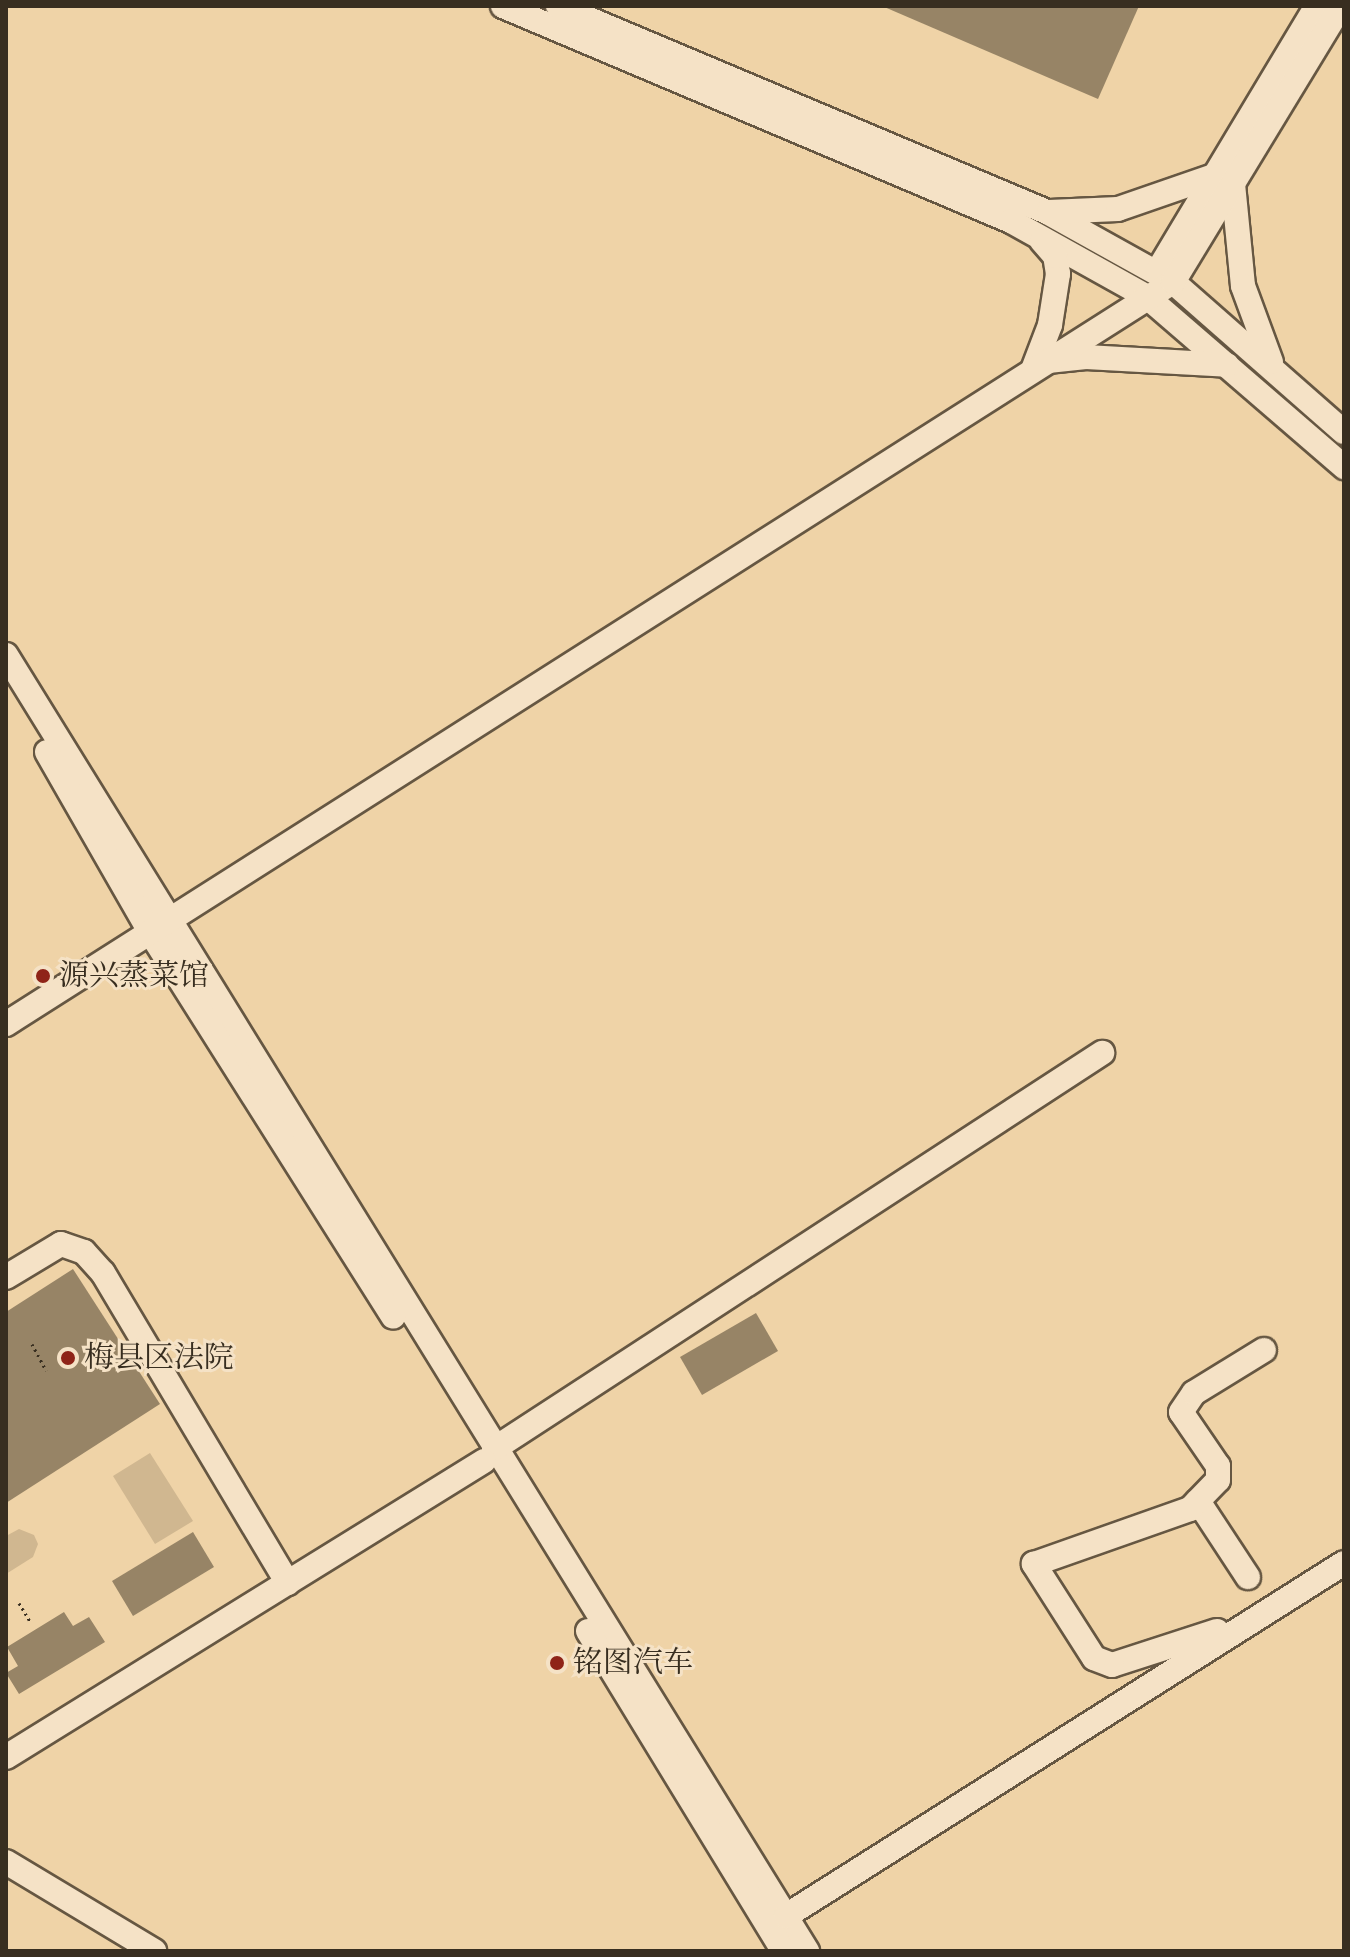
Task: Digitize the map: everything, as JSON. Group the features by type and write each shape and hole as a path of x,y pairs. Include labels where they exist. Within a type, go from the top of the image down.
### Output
{"street":[{"path":"503,6 1037,236 1146,296 1344,467"},
{"path":"558,6 1047,212 1165,277 1344,432"},
{"path":"6,1024 1146,296 1165,277 1224,179 1317,6"},
{"path":"1047,212 1118,209 1224,179 1341,6"},
{"path":"1224,179 1243,286 1273,368"},
{"path":"1037,236 1055,256 1058,274 1050,325 1038,364"},
{"path":"1038,364 1086,357 1227,365"},
{"path":"6,655 159,926"},
{"path":"6,680 489,1455 807,1951"},
{"path":"6,1757 489,1455 1102,1053"},
{"path":"6,1277 61,1244 84,1252 103,1273 288,1583"},
{"path":"1217,1631 1112,1665 1094,1658 1034,1564 1190,1509 1218,1480 1218,1466 1181,1412 1194,1393 1264,1350"},
{"path":"489,1455 783,1951"},
{"path":"1198,1501 1248,1577"},
{"path":"786,1916 1344,1563"},
{"path":"6,1862 154,1951"}],"path":[{"path":"32,1344 46,1370"},
{"path":"19,1603 30,1621"}],"shaded area":[{"path":"150,1453 193,1521 155,1544 113,1476"},
{"path":"19,1529 34,1535 38,1544 33,1557 6,1574 6,1536"}],"building":[{"path":"882,6 1139,6 1098,99"},
{"name":"梅县区法院","path":"73,1269 160,1404 6,1503 6,1312"},
{"path":"756,1313 778,1351 702,1395 680,1357"},
{"path":"193,1532 214,1567 133,1616 112,1581"},
{"path":"64,1612 73,1626 89,1617 105,1642 19,1694 6,1673 18,1666 7,1647"}],"place":[{"name":"源兴蒸菜馆","path":"43,976"},
{"name":"梅县区法院","path":"68,1358"},
{"name":"铭图汽车","path":"557,1663"}]}
